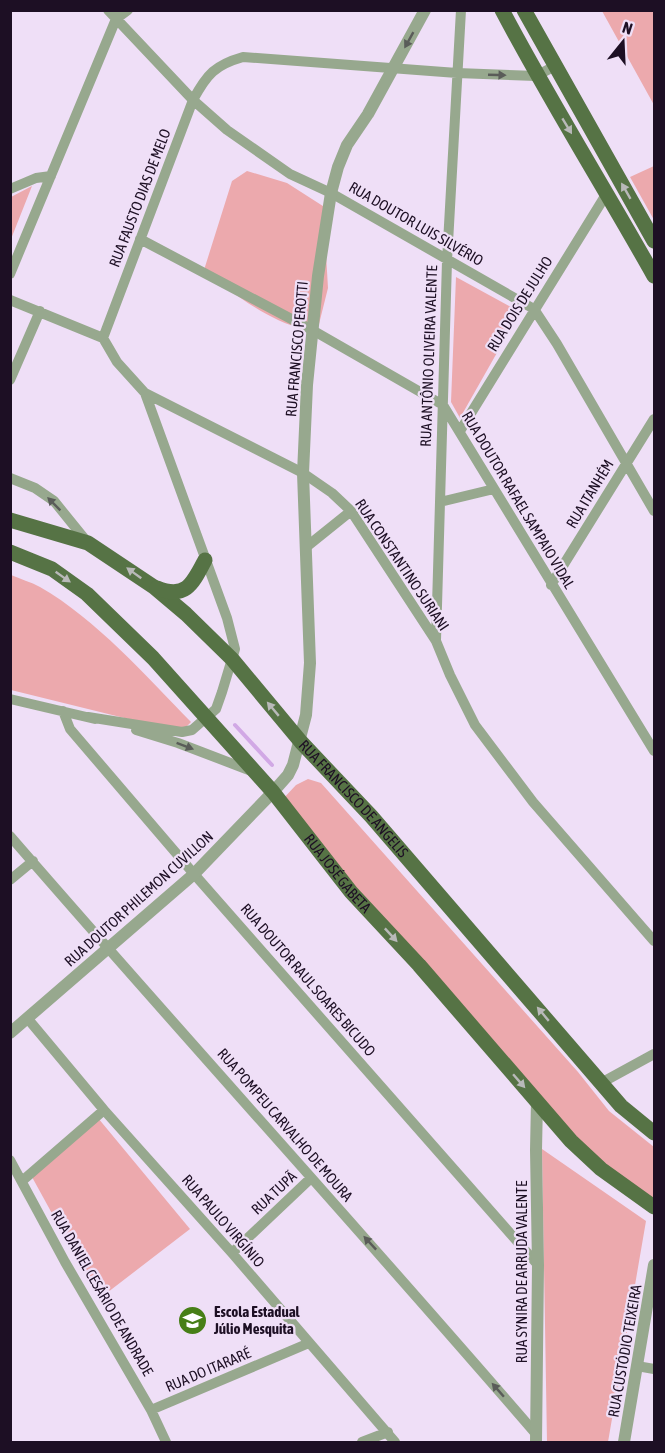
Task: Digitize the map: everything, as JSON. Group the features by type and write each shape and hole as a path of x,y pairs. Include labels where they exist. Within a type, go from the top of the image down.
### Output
{"main road":[{"path":"502,10 536,76 608,193 654,276"},
{"path":"524,10 654,242"},
{"name":"RUA FRANCISCO DE ANGELIS","path":"10,519 88,543 154,587 186,614 232,659 301,742 371,816 621,1106 654,1132"},
{"name":"RUA JOSÉ GABETA","path":"10,552 52,569 87,594 153,658 273,792 351,892 419,965 571,1141 601,1169 654,1207"},
{"path":"154,587 176,594 184,590 196,578 205,560"}],"street":[{"path":"10,274 51,176 112,15 128,10"},
{"name":"RUA FRANCISCO PEROTTI","path":"306,715 311,634 303,473 307,385 318,276 331,193 347,145 393,69 425,10"},
{"name":"RUA ANTÔNIO OLIVEIRA VALENTE","path":"436,640 447,261 461,10"},
{"name":"RUA DOUTOR LUIS SILVÉRIO","path":"112,15 192,100 227,130 290,174 331,193 534,309 557,344 654,511"},
{"name":"RUA FAUSTO DIAS DE MELO","path":"103,338 192,100 214,69 227,61 243,57 329,62 393,69 536,76 555,66"},
{"path":"10,189 36,178 51,176"},
{"name":"RUA DOIS DE JULHO","path":"460,431 608,193"},
{"name":"RUA DOUTOR RAFAEL SAMPAIO VIDAL","path":"140,239 314,331 443,405 654,750"},
{"path":"10,300 103,338 117,362 145,393 227,618 235,650 216,709 192,730 182,732 88,717"},
{"path":"10,380 40,311"},
{"name":"RUA CONSTANTINO SURIANI","path":"145,393 303,473 332,493 351,511 436,640 450,675 475,725 533,802 654,941"},
{"name":"RUA ITANHÉM","path":"551,585 654,419"},
{"path":"10,478 35,488 54,501 88,543"},
{"path":"440,502 494,489"},
{"path":"305,549 351,511"},
{"path":"10,699 88,717 178,743 257,774"},
{"name":"RUA DOUTOR RAUL SOARES BICUDO","path":"63,711 70,729 194,874 538,1265"},
{"name":"RUA DOUTOR PHILEMON CUVILLON","path":"10,1033 194,874 288,776 301,742 306,715"},
{"name":"RUA POMPEU CARVALHO DE MOURA","path":"10,836 408,1285 536,1438"},
{"path":"10,880 33,861"},
{"name":"RUA PAULO VIRGÍNIO","path":"28,1019 104,1110 232,1253 388,1432 395,1443"},
{"path":"601,1083 654,1054"},
{"name":"RUA SYNIRA DE ARRUDA VALENTE","path":"536,1438 537,1101"},
{"path":"22,1181 104,1110"},
{"name":"RUA DANIEL CESÁRIO DE ANDRADE","path":"10,1160 65,1262 151,1410 166,1443"},
{"name":"RUA TUPÃ","path":"232,1253 311,1178"},
{"name":"RUA CUSTÓDIO TEIXEIRA","path":"624,1443 654,1265"},
{"name":"RUA DO ITARARÉ","path":"151,1410 309,1343"},
{"path":"637,1366 654,1369"},
{"path":"362,1443 388,1432"}],"shaded area":[{"path":"602,11 654,11 654,105"},
{"path":"654,166 654,220 630,177"},
{"path":"247,171 287,183 326,208 328,288 319,324 300,327 277,320 236,295 204,270 232,181"},
{"path":"32,186 11,239 11,197"},
{"path":"456,277 520,312 460,418 451,402"},
{"path":"11,575 40,587 81,615 120,649 191,722 185,728 169,729 11,690"},
{"path":"308,779 321,783 578,1072 609,1111 654,1147 654,1199 594,1162 284,808 282,800 296,785"},
{"path":"98,1118 190,1229 99,1299 32,1177"},
{"path":"542,1149 646,1221 608,1442 547,1442"}],"waterway":[{"path":"235,725 272,765"}],"place":[{"name":"Escola Estadual Júlio Mesquita","path":"193,1321"}]}
